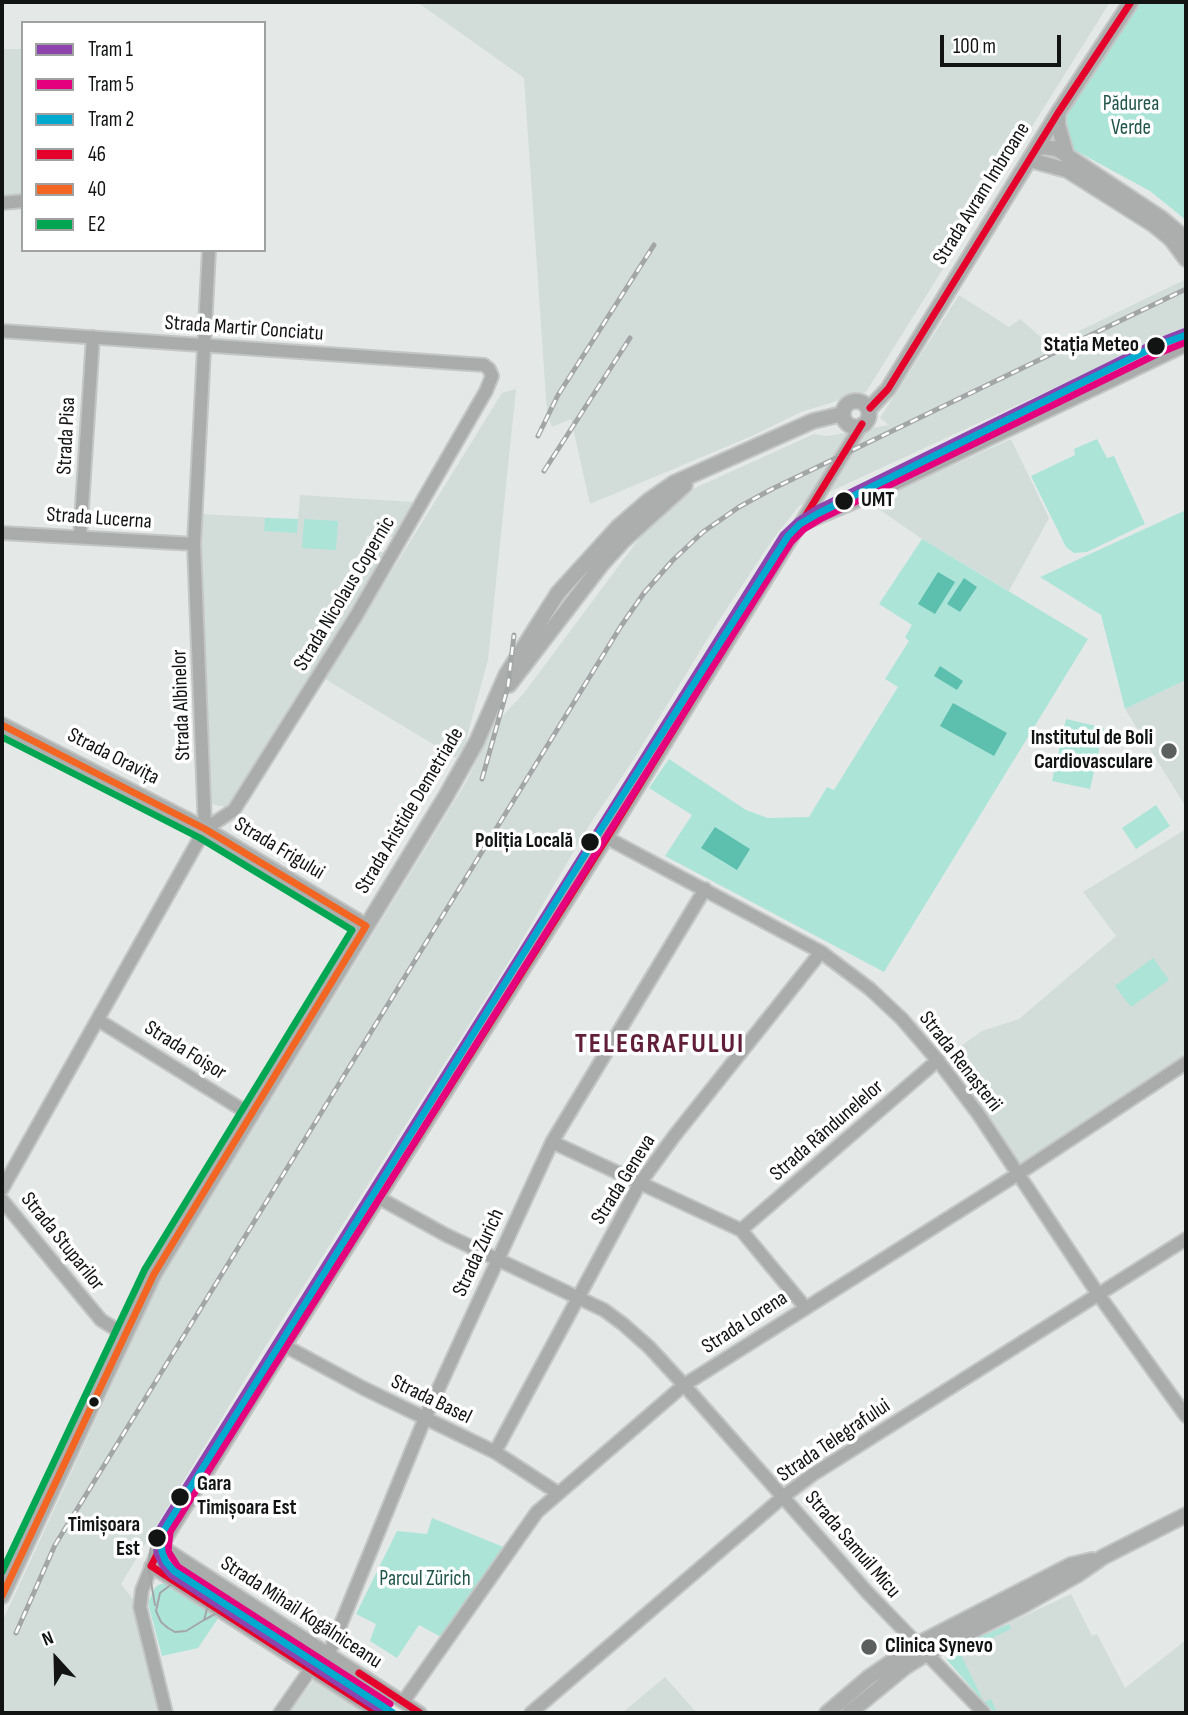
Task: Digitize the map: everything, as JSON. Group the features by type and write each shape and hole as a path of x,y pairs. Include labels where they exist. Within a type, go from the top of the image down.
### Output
{"main road":[{"name":"Strada Avram Imbroane","path":"851,421 870,416 870,408 888,388 922,329 1130,2"},
{"path":"1058,113 1062,143 1067,156"},
{"path":"1032,155 1044,147 1057,149 1161,218 1186,239"},
{"path":"1032,155 1067,170 1154,225 1171,239 1186,259"},
{"name":"Strada Aristide Demetriade","path":"2,1596 153,1274 461,771 492,709 602,564 643,522 702,470 813,421 851,421 845,407 853,402 863,402 870,408"},
{"name":"Strada Oravița","path":"2,725 205,829"},
{"name":"Strada Frigului","path":"205,829 366,926"},
{"path":"827,1713 868,1678 921,1649 1056,1587 1103,1557 1186,1515"},
{"path":"849,1713 905,1667 921,1649"}],"street":[{"path":"2,203 21,201"},
{"name":"Strada Albinelor","path":"205,829 194,544 209,252"},
{"name":"Strada Martir Conciatu","path":"2,331 484,365"},
{"name":"Strada Pisa","path":"80,537 93,337"},
{"path":"802,524 869,496 1186,345"},
{"name":"Strada Nicolaus Copernic","path":"205,829 234,810 356,616 486,391 492,376 484,365"},
{"path":"166,1713 140,1607 141,1595 161,1546 802,524 850,444 851,421"},
{"name":"Strada Lucerna","path":"2,533 194,544"},
{"path":"2,1189 205,829"},
{"name":"Strada Renașterii","path":"607,838 821,952 894,1011 938,1060 1098,1294 1186,1416"},
{"name":"Strada Zurich","path":"329,1653 425,1418 552,1142 705,889"},
{"name":"Strada Geneva","path":"495,1451 640,1183 821,952"},
{"name":"Strada Foișor","path":"98,1020 251,1115"},
{"name":"Strada Rândunelelor","path":"741,1230 938,1060"},
{"name":"Strada Lorena","path":"403,1702 537,1512 684,1385 1018,1174 1186,1063"},
{"path":"552,1142 741,1230 805,1307"},
{"name":"Strada Samuil Micu","path":"379,1198 496,1260 580,1297 623,1324 649,1347 684,1385 867,1592 984,1713"},
{"name":"Strada Stuparilor","path":"2,1200 101,1320 125,1335"},
{"name":"Strada Telegrafului","path":"531,1713 784,1496 1186,1238"},
{"name":"Strada Basel","path":"285,1346 363,1388 495,1451 558,1493"},
{"name":"Strada Mihail Kogălniceanu","path":"161,1546 420,1713"},
{"name":"Strada Mihail Kogălniceanu","path":"151,1566 378,1713"},
{"path":"280,1713 310,1670 329,1653"}],"shaded area":[{"path":"417,2 1110,2 866,392 801,412 752,436 590,504 571,419 552,427 547,413 524,78"},
{"path":"2,49 21,49 21,202 2,203"},
{"path":"1186,279 1186,327 799,506 773,539 718,622 632,762 588,827 515,952 255,1363 121,1584 136,1603 162,1713 2,1713 2,1622 159,1283 465,784 495,724 524,693 644,532 695,488 814,434 827,436 889,425 880,418 959,295 1009,327 1020,319 1050,345"},
{"path":"516,389 488,660 465,744 456,758 325,679 502,393"},
{"path":"1011,439 1049,518 1009,591 922,539 870,503"},
{"path":"300,495 414,502 394,537 367,536 362,551 385,552 231,808 211,804 199,543 201,514 298,519"},
{"path":"938,572 955,582 935,614 918,604"},
{"path":"964,578 977,587 960,612 947,604"},
{"path":"940,666 963,681 957,690 934,676"},
{"name":"Institutul de Boli Cardiovasculare","path":"1186,680 1186,807 1125,709"},
{"path":"953,703 1007,733 994,756 940,726"},
{"path":"715,827 750,849 737,870 701,848"},
{"path":"1186,829 1186,1058 1020,1167 947,1056 982,1031 1019,1019 1116,936 1083,892"},
{"path":"1071,1594 1092,1636 1097,1634 1125,1688 1186,1640 1186,1713 996,1713 947,1660 949,1651"},
{"path":"665,1677 697,1713 622,1713"},
{"path":"314,1680 366,1713 289,1713"}],"green space":[{"name":"Pădurea Verde","path":"1140,2 1186,2 1186,220 1150,191 1067,146 1063,134 1068,111"},
{"path":"1097,439 1107,458 1114,456 1145,524 1087,552 1074,553 1066,547 1031,476 1075,455 1074,449"},
{"path":"1186,510 1186,680 1125,709 1101,615 1040,577"},
{"path":"265,518 298,519 297,533 264,531"},
{"path":"304,519 338,521 336,550 302,548"},
{"path":"922,539 1088,639 884,972 665,856 692,815 649,788 669,759 746,810 768,818 809,817 827,787 834,790 898,687 885,679 909,641 905,637 912,625 879,604"},
{"path":"1066,719 1104,728 1090,789 1052,781"},
{"path":"1156,805 1170,826 1136,849 1122,828"},
{"path":"1153,958 1169,980 1131,1007 1115,986"},
{"name":"Parcul Zürich","path":"432,1518 506,1548 441,1637 419,1625 397,1658 370,1641 376,1624 356,1614 397,1531 427,1534"},
{"path":"168,1582 219,1617 198,1648 162,1656 148,1603 154,1589"},
{"path":"1009,1624 1011,1629 960,1653 984,1702 947,1660 949,1651"},
{"path":"991,1699 996,1710 993,1711 984,1702"}],"tram line":[{"name":"1","path":"384,1713 171,1575 157,1553 160,1528 783,535 817,509 1155,343 1186,331"},
{"name":"2","path":"393,1713 174,1571 162,1552 161,1539 164,1530 593,842 788,536 800,524 819,513 1156,346 1186,335"},
{"name":"5","path":"390,1704 178,1567 168,1551 170,1532 791,542 804,529 822,518 1186,342"},
{"path":"155,1605 148,1565 151,1547 160,1528"},
{"path":"192,1583 173,1583 160,1593 156,1611 161,1622 168,1628 175,1632 186,1631 204,1620 208,1605 204,1593 198,1587"},
{"path":"204,1620 215,1614 233,1615"}],"railway":[{"path":"538,436 558,395 654,245"},
{"path":"16,1633 55,1545 621,626 644,593 703,532 739,507 1186,289"},
{"path":"544,471 630,338"},
{"path":"482,779 508,686 514,635"}],"transit line":[{"name":"46","path":"870,408 888,389 1058,113 1131,2"},
{"name":"46","path":"378,1713 151,1566 168,1533 607,838 862,424"},
{"name":"40","path":"2,725 205,829 366,926 154,1274 2,1596"},
{"name":"E2","path":"2,737 200,838 352,930 145,1269 2,1572"},
{"name":"46","path":"359,1673 420,1713"}],"place":[{"name":"Stația Meteo","path":"1156,346"},
{"name":"UMT","path":"844,501"},
{"name":"Institutul de Boli Cardiovasculare","path":"1169,751"},
{"name":"Poliția Locală","path":"590,842"},
{"name":"Gara Timișoara Est","path":"180,1497"},
{"name":"Timișoara Est","path":"157,1538"},
{"name":"Clinica Synevo","path":"869,1647"}],"district":[{"name":"TELEGRAFULUI","path":"660,1045"}]}
